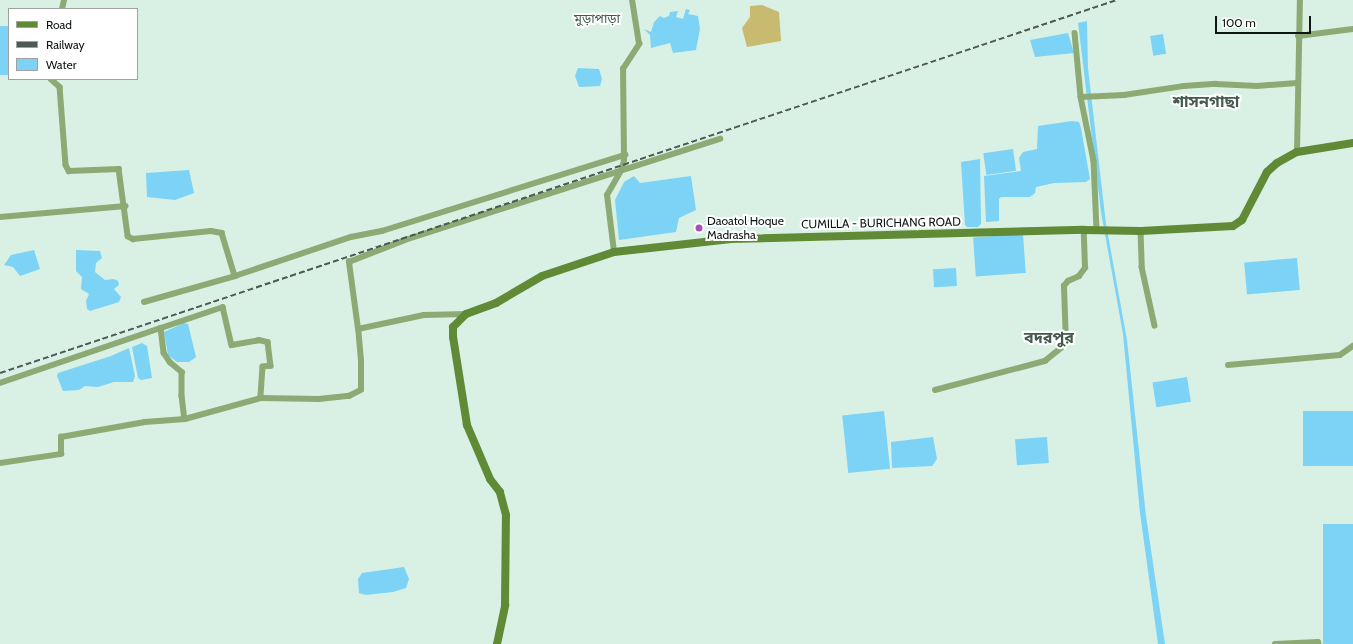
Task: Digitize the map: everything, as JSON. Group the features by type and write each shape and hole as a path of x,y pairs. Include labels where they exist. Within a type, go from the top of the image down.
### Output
{"main road":[{"name":"CUMILLA - BURICHANG ROAD","path":"497,644 505,605 506,515 500,492 490,479 468,425 453,337 453,327 466,314 496,302 542,276 614,252 731,239 1084,230 1141,231 1236,225 1248,212 1269,170 1297,152 1353,143"}],"street":[{"path":"614,252 608,195 622,169 625,155 623,69 639,44 632,0"},
{"path":"1297,152 1297,83 1300,0"},
{"path":"1298,36 1353,30"},
{"path":"1075,33 1083,98 1094,161 1097,230"},
{"path":"52,80 60,87 66,165 69,171 119,169 126,206 128,236 133,238 211,231 222,233 235,276"},
{"path":"1083,98 1184,86 1216,84 1256,86 1297,83"},
{"path":"0,463 61,454 61,437 145,422 185,420 261,398 319,399 349,396 361,390 358,328 349,262 405,240 622,169 720,139"},
{"path":"144,302 235,276 351,237 382,231 625,155"},
{"path":"0,217 126,206"},
{"path":"935,390 1045,361 1066,344 1064,286 1068,281 1079,276 1084,268 1084,230"},
{"path":"1141,231 1142,267 1155,326"},
{"path":"0,383 223,307 232,345 259,340 268,342 271,366 263,367 261,398"},
{"path":"358,328 424,315 466,314"},
{"path":"161,328 164,354 170,362 182,372 182,396 185,420"},
{"path":"1228,365 1340,355 1353,346"},
{"path":"1275,644 1318,642 1319,644"}],"shaded area":[{"path":"762,5 779,12 781,41 747,47 742,28 750,17 750,6"}],"water":[{"path":"686,9 690,10 688,14 698,16 700,29 696,50 673,53 670,43 651,48 650,35 644,29 651,32 654,22 660,16 664,18 669,16 670,12 678,11 676,17 683,19"},
{"path":"1087,21 1088,68 1106,224 1127,340 1146,516 1165,644 1158,644 1140,513 1123,334 1101,212 1078,23"},
{"path":"0,26 8,26 8,75 0,75"},
{"path":"1068,33 1074,53 1035,57 1030,40"},
{"path":"1163,34 1166,54 1153,56 1150,36"},
{"path":"578,68 599,69 602,79 600,86 579,87 575,76"},
{"path":"1072,121 1079,122 1081,128 1090,179 1086,182 1054,183 1036,187 1035,193 1030,197 1001,197 999,199 999,221 986,222 984,176 1021,171 1019,158 1023,152 1037,149 1038,126"},
{"path":"1013,149 1016,171 986,175 983,153"},
{"path":"980,159 981,224 978,227 967,227 965,225 961,162"},
{"path":"189,170 194,193 175,200 147,197 146,173"},
{"path":"634,176 640,183 691,176 696,210 679,218 676,232 619,240 615,200 624,182"},
{"path":"1023,234 1026,273 976,276 973,237"},
{"path":"34,250 40,269 20,276 13,267 4,265 11,255"},
{"path":"76,250 100,251 102,258 96,263 95,272 105,280 114,279 118,281 119,285 114,289 121,297 119,302 90,311 87,309 86,301 89,294 81,289 82,277 76,271"},
{"path":"1297,258 1300,290 1247,294 1244,263"},
{"path":"956,268 957,286 934,287 933,269"},
{"path":"184,323 188,324 196,357 189,362 177,362 168,355 164,332"},
{"path":"142,343 147,346 152,378 141,380 138,378 132,347"},
{"path":"129,348 135,376 133,382 114,382 98,387 85,386 79,390 63,391 57,376 58,373 111,356"},
{"path":"1187,377 1191,402 1156,407 1152,382"},
{"path":"884,411 890,469 848,473 842,415"},
{"path":"1303,411 1353,411 1353,466 1303,466"},
{"path":"933,437 937,459 932,466 892,468 891,442"},
{"path":"1047,437 1049,463 1017,465 1015,439"},
{"path":"1323,524 1353,524 1353,644 1323,644"},
{"path":"404,567 409,579 406,588 393,592 366,595 359,593 358,579 362,573"}],"railway":[{"path":"0,373 1117,0"}],"place":[{"name":"Daoatol Hoque Madrasha","path":"699,228"}],"district":[{"name":"মুড়াপাড়া","path":"597,18"},
{"name":"শাসনগাছা","path":"1206,102"},
{"name":"বদরপুর","path":"1049,338"}]}
